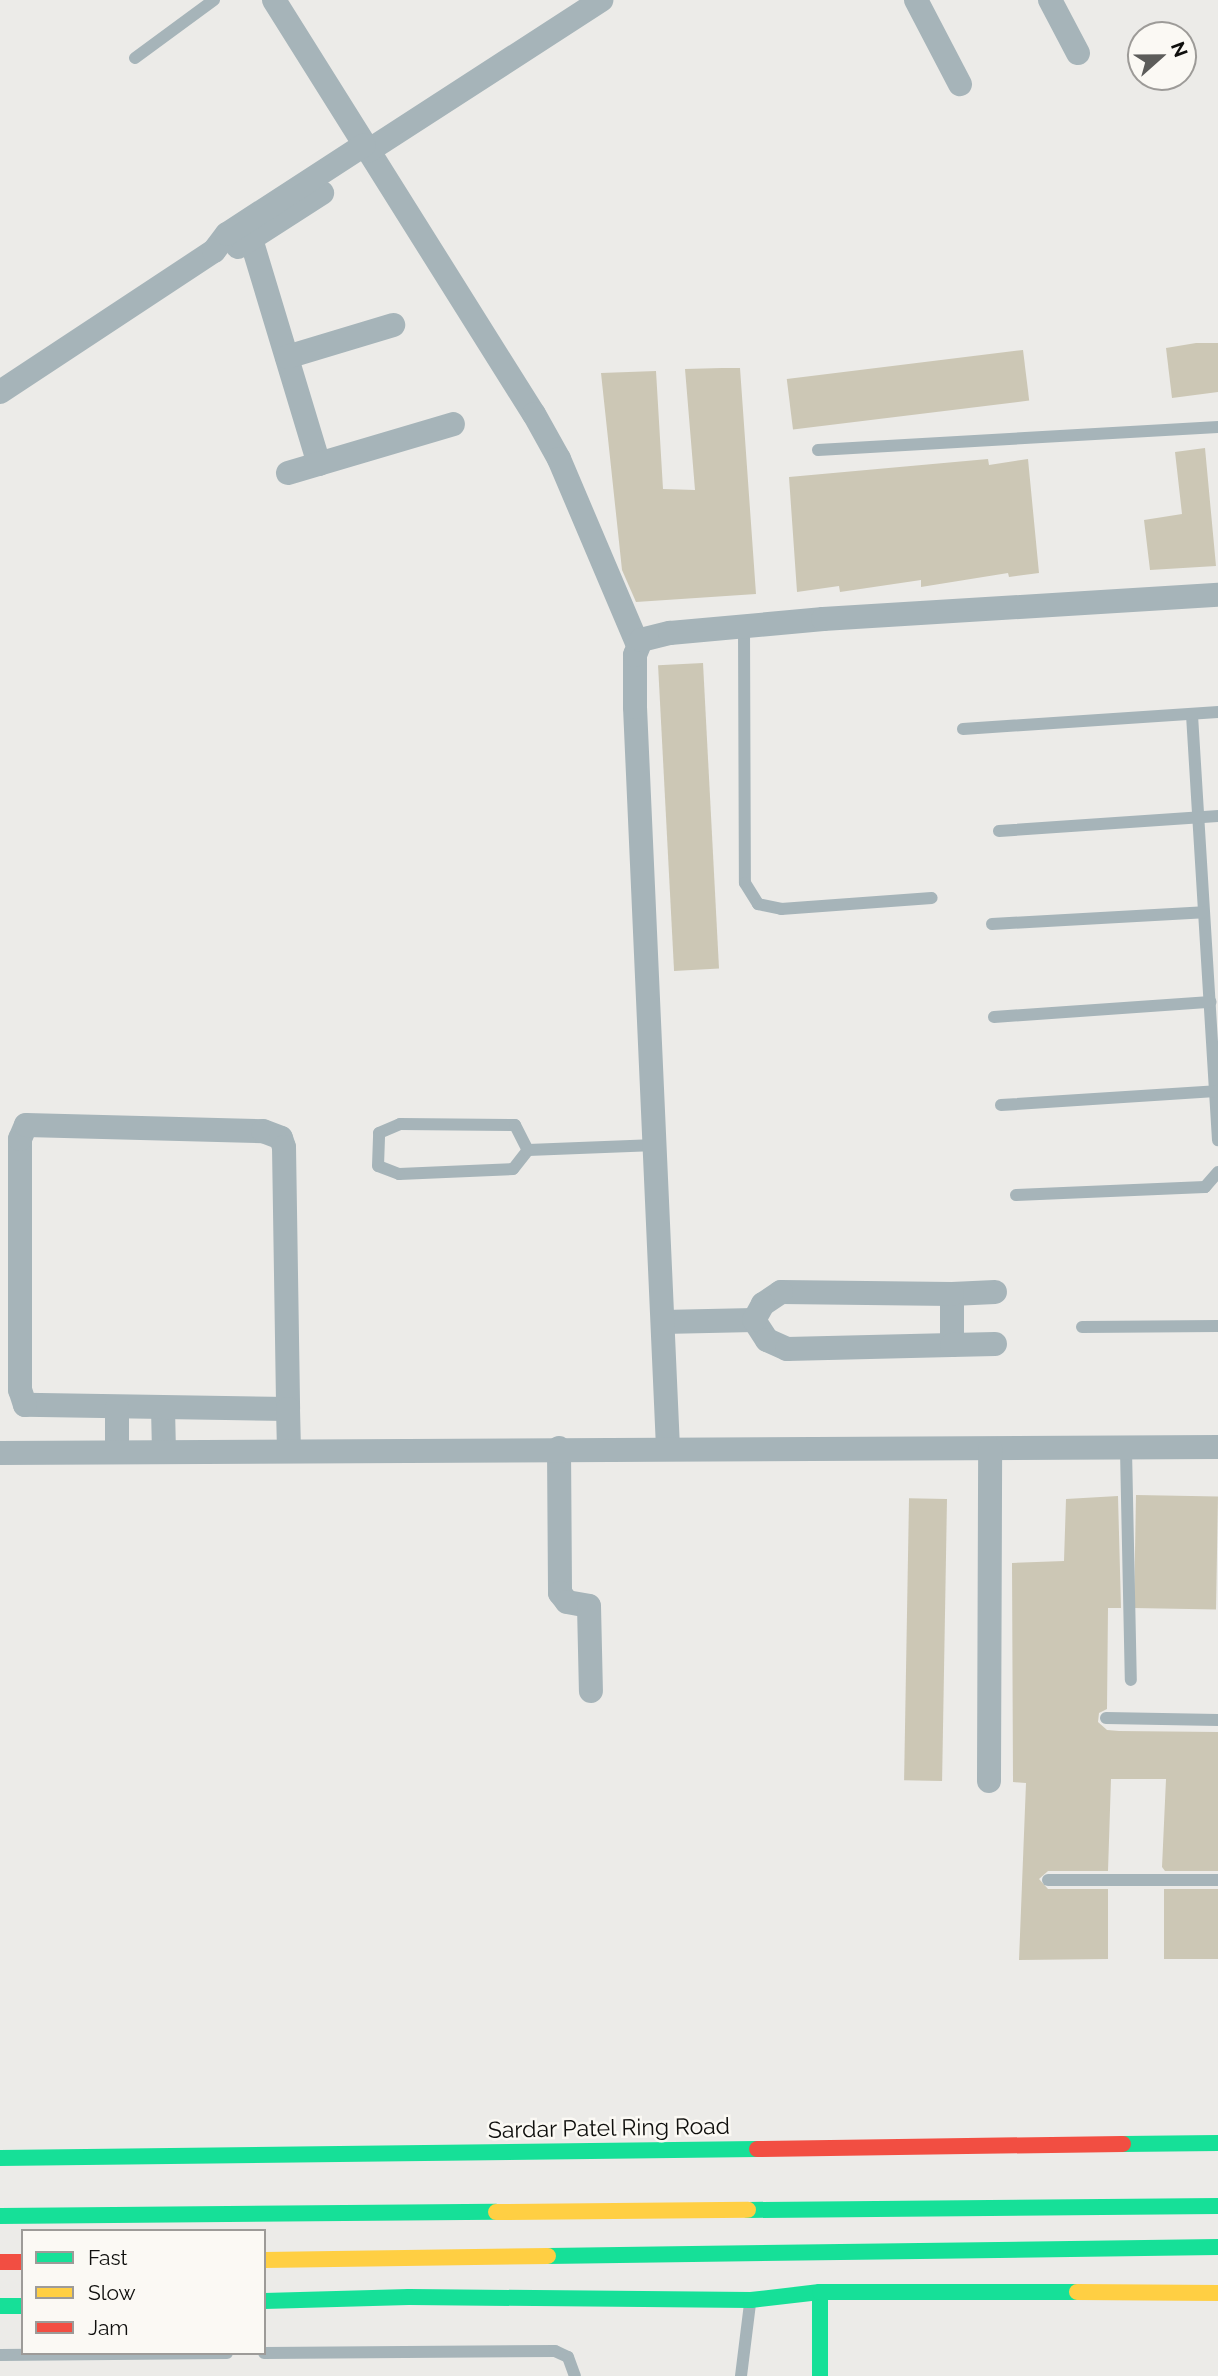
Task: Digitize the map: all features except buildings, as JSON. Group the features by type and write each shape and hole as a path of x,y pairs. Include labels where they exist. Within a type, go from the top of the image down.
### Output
{"main road":[{"name":"Sardar Patel Ring Road","path":"0,2158 1218,2143"},
{"path":"0,2216 1218,2206"},
{"path":"266,2260 1218,2247"},
{"path":"0,2262 21,2262"},
{"path":"266,2301 409,2297 751,2300 820,2292 1218,2294"},
{"path":"820,2292 820,2376"},
{"path":"0,2306 21,2306"}],"street":[{"path":"274,0 552,448 638,645 635,708 668,1448"},
{"path":"214,251 236,249 369,152 601,0"},
{"path":"916,0 961,85"},
{"path":"1050,0 1078,53"},
{"path":"0,392 214,251 227,234 369,152"},
{"path":"251,239 319,464"},
{"path":"287,357 393,325"},
{"path":"288,473 453,424"},
{"path":"638,645 648,636 744,627 1218,595"},
{"path":"288,1409 35,1408 21,1398 20,1139 26,1125 263,1131 281,1138 288,1409 289,1451"},
{"path":"754,1320 763,1304 781,1292 995,1292"},
{"path":"952,1294 952,1345"},
{"path":"663,1322 754,1320"},
{"path":"754,1320 767,1340 787,1349 995,1344"},
{"path":"117,1408 117,1452"},
{"path":"163,1408 164,1452"},
{"path":"0,1454 559,1448 1126,1450 1218,1447"},
{"path":"559,1448 560,1593 568,1602 589,1606 591,1691"},
{"path":"989,1781 990,1449"}],"lane":[{"path":"135,58 214,0"},
{"path":"818,450 1218,427"},
{"path":"744,627 745,883 758,904 781,909 932,898"},
{"path":"963,729 1218,712"},
{"path":"1192,715 1204,912 1213,981 1210,1002 1218,1140"},
{"path":"999,831 1218,816"},
{"path":"992,924 1204,912"},
{"path":"994,1017 1210,1002"},
{"path":"1001,1105 1216,1091"},
{"path":"528,1150 515,1125 400,1124 379,1133 378,1166 399,1174 513,1169 528,1150 656,1145"},
{"path":"1016,1195 1205,1186 1218,1172"},
{"path":"1082,1327 1218,1326"},
{"path":"1126,1450 1131,1679"},
{"path":"1106,1718 1218,1720"},
{"path":"1048,1880 1218,1880"},
{"path":"741,2376 751,2300"},
{"path":"266,2353 555,2351 572,2362 575,2376"},
{"path":"0,2355 21,2355"}],"traffic: fast":[{"path":"1123,2144 1218,2143"},
{"path":"0,2158 757,2149"},
{"path":"748,2210 1218,2206"},
{"path":"0,2216 496,2212"},
{"path":"548,2256 1218,2247"},
{"path":"820,2292 820,2376"},
{"path":"266,2301 409,2297 751,2300 820,2292 1077,2292"},
{"path":"0,2306 21,2306"}],"traffic: slow":[{"path":"496,2212 748,2210"},
{"path":"266,2260 548,2256"},
{"path":"1077,2292 1218,2293"}],"traffic: jam":[{"path":"757,2149 1123,2144"},
{"path":"0,2262 21,2262"}]}
